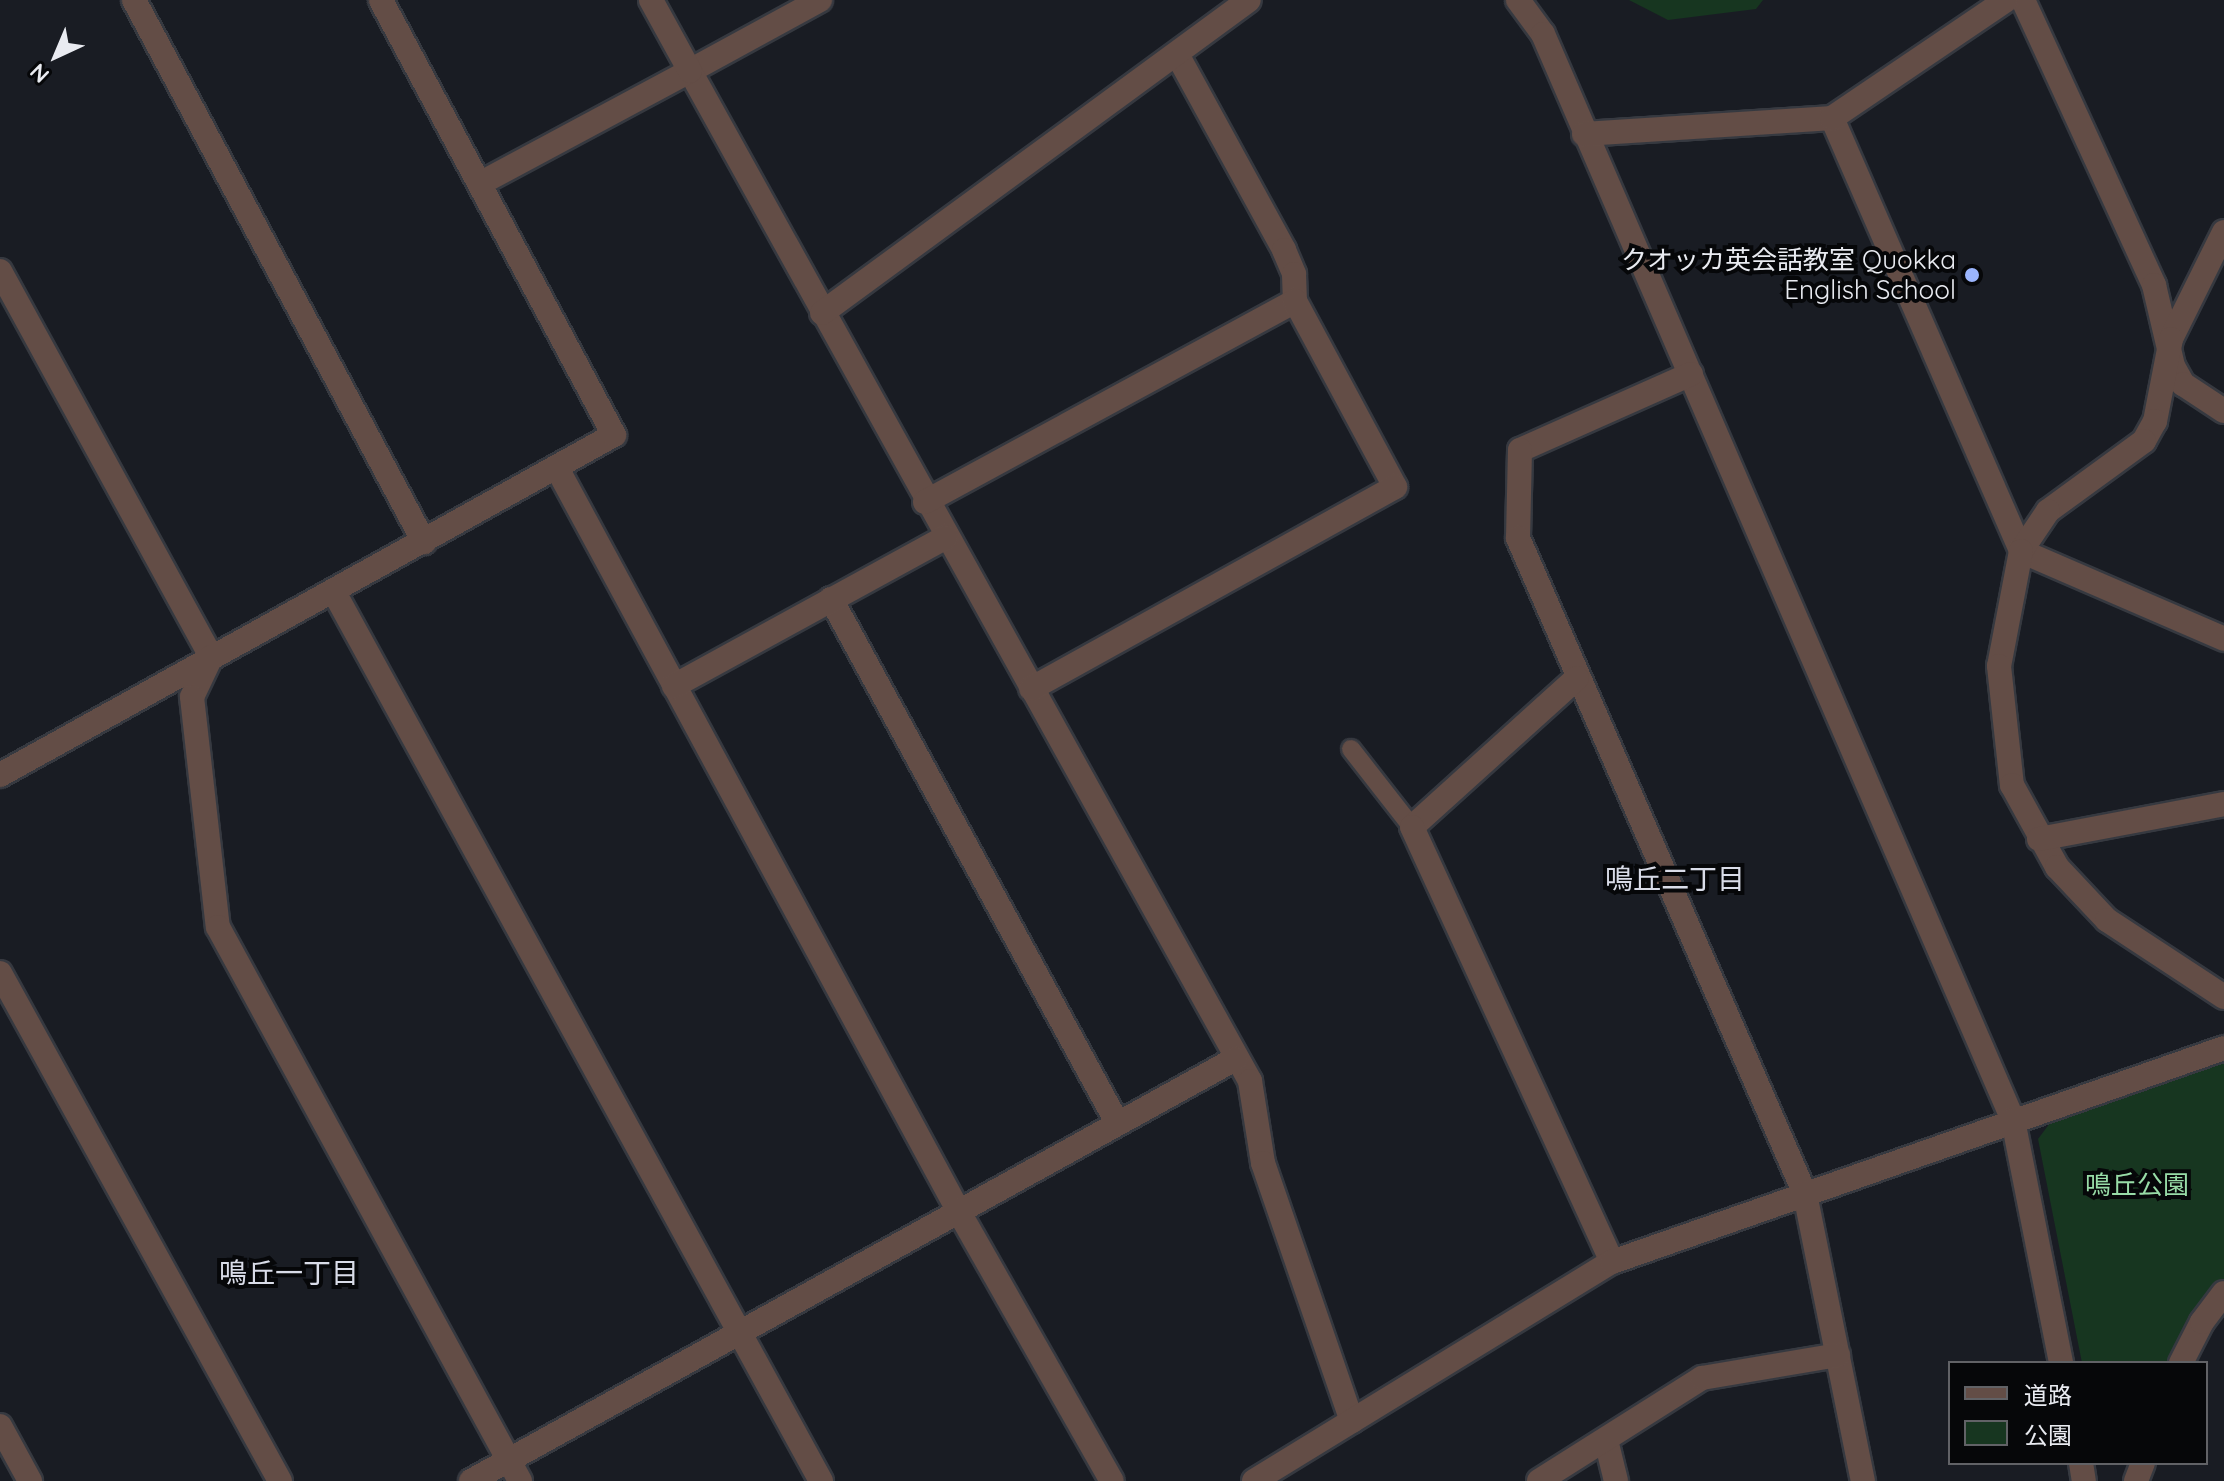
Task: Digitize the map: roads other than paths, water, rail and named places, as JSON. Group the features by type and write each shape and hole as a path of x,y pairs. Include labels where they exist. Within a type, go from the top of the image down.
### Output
{"street":[{"path":"134,0 424,542"},
{"path":"0,775 558,470 614,435 381,0"},
{"path":"651,0 925,502 1250,1081 1263,1163 1352,1421"},
{"path":"481,183 820,0"},
{"path":"822,313 1178,56 1249,0"},
{"path":"1518,0 1543,34 2013,1120 2061,1361"},
{"path":"1584,134 1832,118 2006,0"},
{"path":"2023,0 2154,285 2171,339 2173,366 2183,384 2224,411"},
{"path":"1031,689 1395,487 1295,301 1294,274 1284,250 1178,56"},
{"path":"1832,118 2021,551 2224,639"},
{"path":"2224,232 2171,339 2155,421 2144,441 2048,511 2021,551 1999,666 2000,707 2012,785 2039,839 2079,894 2107,920 2224,997"},
{"path":"0,271 211,657"},
{"path":"925,502 1295,301"},
{"path":"1691,374 1520,450 1518,538 1577,678 1690,922 1805,1194 1863,1481"},
{"path":"558,470 959,1212 1112,1481"},
{"path":"674,686 946,537"},
{"path":"334,592 821,1481"},
{"path":"831,599 1118,1124"},
{"path":"211,657 192,697 218,927 514,1471"},
{"path":"1577,678 1412,827 1612,1262"},
{"path":"2039,839 2224,804"},
{"path":"0,973 280,1481"},
{"path":"1254,1481 1612,1262 2224,1048"},
{"path":"471,1481 514,1471 740,1334 1235,1059"},
{"path":"2182,1361 2202,1322 2224,1293"},
{"path":"1539,1481 1702,1378 1838,1355"},
{"path":"0,1426 30,1481"},
{"path":"1606,1440 1616,1481"}],"lane":[{"path":"1351,749 1412,827"}],"place":[{"name":"クオッカ英会話教室 Quokka English School","path":"1972,275"}],"district":[{"name":"鳴丘二丁目","path":"1675,879"},
{"name":"鳴丘一丁目","path":"289,1273"}],"park label":[{"name":"鳴丘公園","path":"2137,1185"}]}
